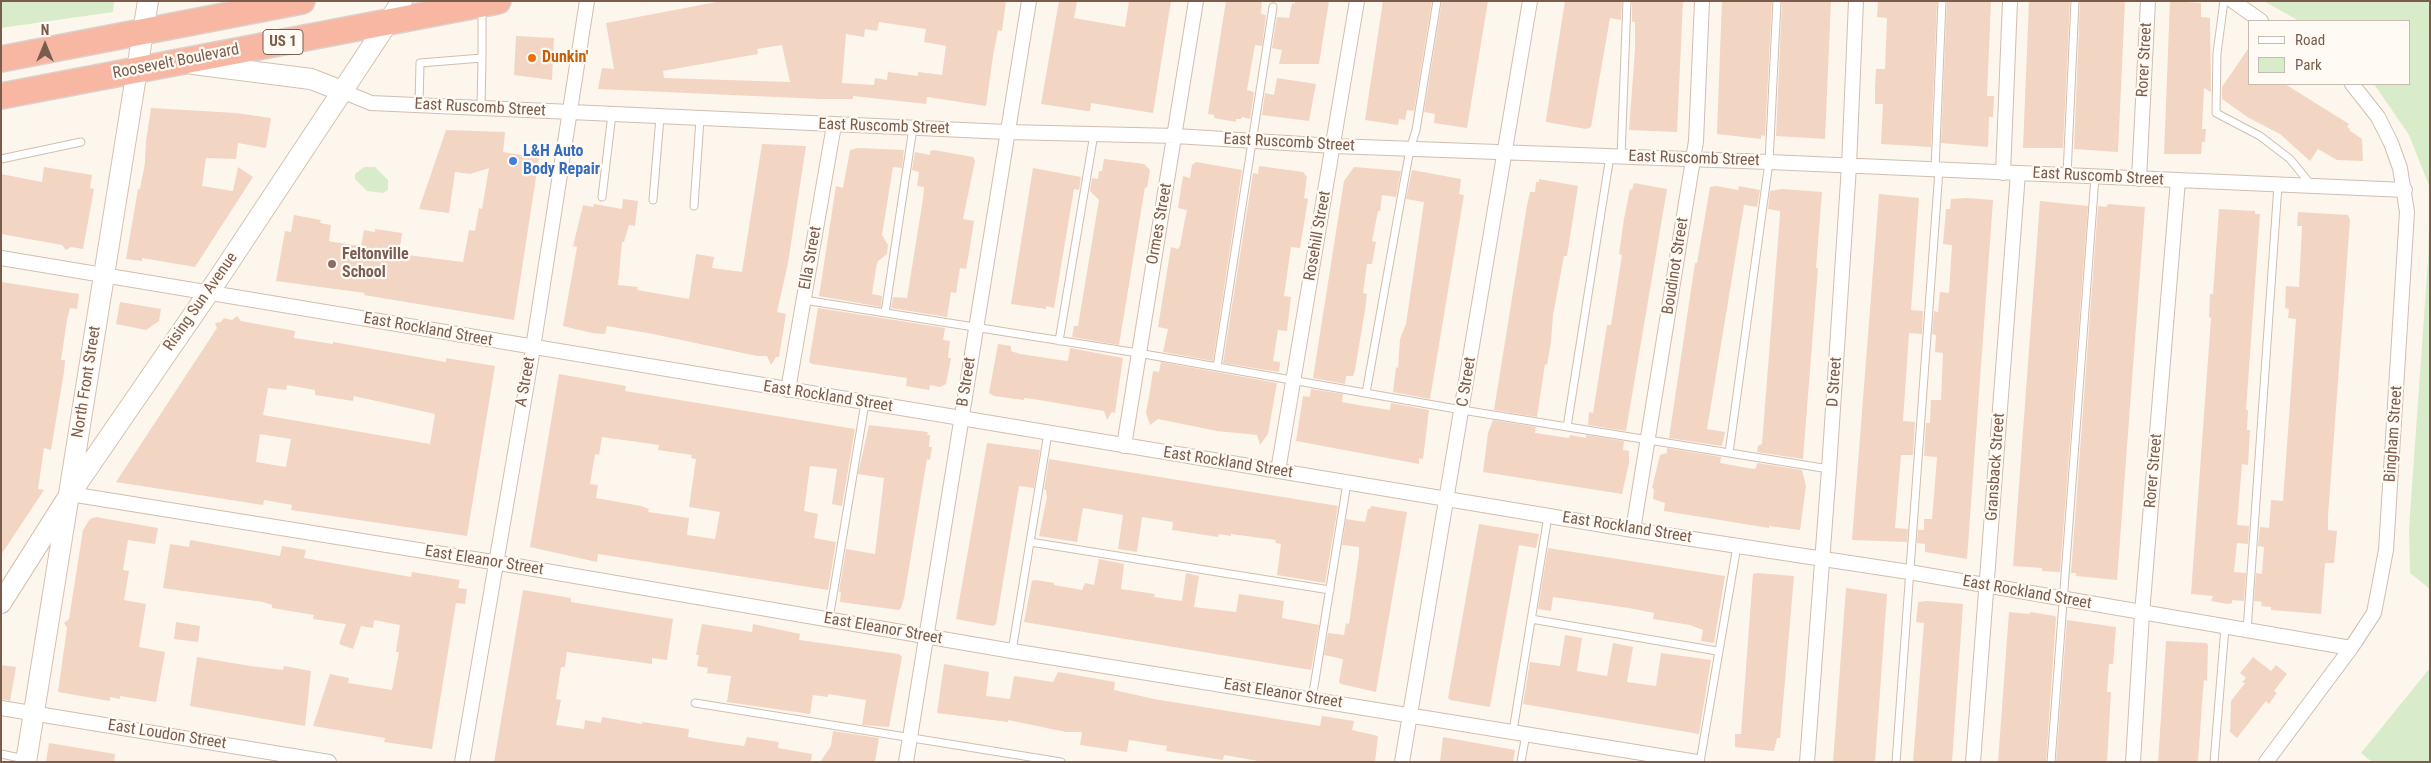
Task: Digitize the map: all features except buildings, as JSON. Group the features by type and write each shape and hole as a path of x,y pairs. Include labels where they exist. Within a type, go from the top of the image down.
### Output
{"highway":[{"name":"US 1","path":"1,58 302,1"},
{"name":"Roosevelt Boulevard","path":"1,96 490,3"},
{"path":"1,85 46,87"}],"street":[{"name":"North Front Street","path":"26,760 148,1"},
{"name":"Rising Sun Avenue","path":"1,604 70,494 208,292 402,1"},
{"name":"A Street","path":"462,762 494,562 532,348 587,1"},
{"name":"B Street","path":"906,762 1029,1"},
{"name":"Ormes Street","path":"1124,446 1138,353 1176,136 1196,1"},
{"name":"Rosehill Street","path":"1278,471 1357,1"},
{"name":"C Street","path":"1402,762 1530,1"},
{"name":"Boudinot Street","path":"1633,530 1696,141 1702,1"},
{"name":"D Street","path":"1807,762 1849,166 1856,1"},
{"path":"2003,173 2010,1"},
{"name":"Rorer Street","path":"2139,179 2148,1"},
{"path":"2233,1 2260,20"},
{"name":"East Ruscomb Street","path":"178,62 311,79 371,103 834,125 1176,136 1334,146 1769,162 2406,190"},
{"name":"Bingham Street","path":"2266,762 2351,648 2374,612 2386,550 2408,212 2406,190 2391,143 2378,117 2353,85"},
{"name":"Ella Street","path":"788,390 834,125"},
{"name":"Gransback Street","path":"1973,762 2018,173"},
{"name":"Rorer Street","path":"2133,762 2142,614 2178,180"},
{"name":"East Rockland Street","path":"1,258 1347,483 1633,530 1909,572 2142,614 2351,648"},
{"name":"East Eleanor Street","path":"70,494 494,562 1012,651 1699,762"},
{"name":"East Loudon Street","path":"1,708 330,762"}],"lane":[{"path":"1366,393 1410,149 1416,130 1437,1"},
{"path":"1568,427 1616,156 1627,1"},
{"path":"1729,453 1769,162 1777,1"},
{"path":"1896,762 1937,170 1942,1"},
{"path":"2067,176 2075,1"},
{"path":"2224,1 2217,53 2216,113 2260,136 2290,159 2313,186"},
{"path":"481,108 482,58 490,3"},
{"path":"1217,367 1273,7"},
{"path":"419,105 420,63 482,58"},
{"path":"602,197 612,114"},
{"path":"653,200 660,117"},
{"path":"694,206 700,119"},
{"path":"885,314 913,128"},
{"path":"1059,341 1094,134"},
{"path":"1,158 81,142"},
{"path":"2051,762 2095,177"},
{"path":"2247,631 2278,185"},
{"path":"804,300 1138,353 1462,410 1829,468"},
{"path":"829,620 865,403"},
{"path":"1012,651 1048,433"},
{"path":"1312,699 1347,483"},
{"path":"1521,762 1519,732 1531,619 1548,516"},
{"path":"1030,542 1330,590"},
{"path":"1699,762 1737,546"},
{"path":"1531,619 1718,651"},
{"path":"2214,762 2225,627"},
{"path":"695,703 1061,762"},
{"path":"1,754 26,760"}],"green space":[{"path":"1,1 114,1 113,12 1,28"},
{"path":"2264,1 2430,1 2430,188 2409,135 2375,85 2411,85 2411,20 2297,20"},
{"path":"364,167 375,167 388,180 388,190 383,193 367,191 355,179 355,174"},
{"path":"2430,195 2430,589 2410,573 2409,529 2428,260"},
{"path":"2430,668 2430,762 2372,762 2361,753"}],"place":[{"name":"Dunkin'","path":"532,58"},
{"name":"L&H Auto Body Repair","path":"513,161"},
{"name":"Feltonville School","path":"332,264"}]}
